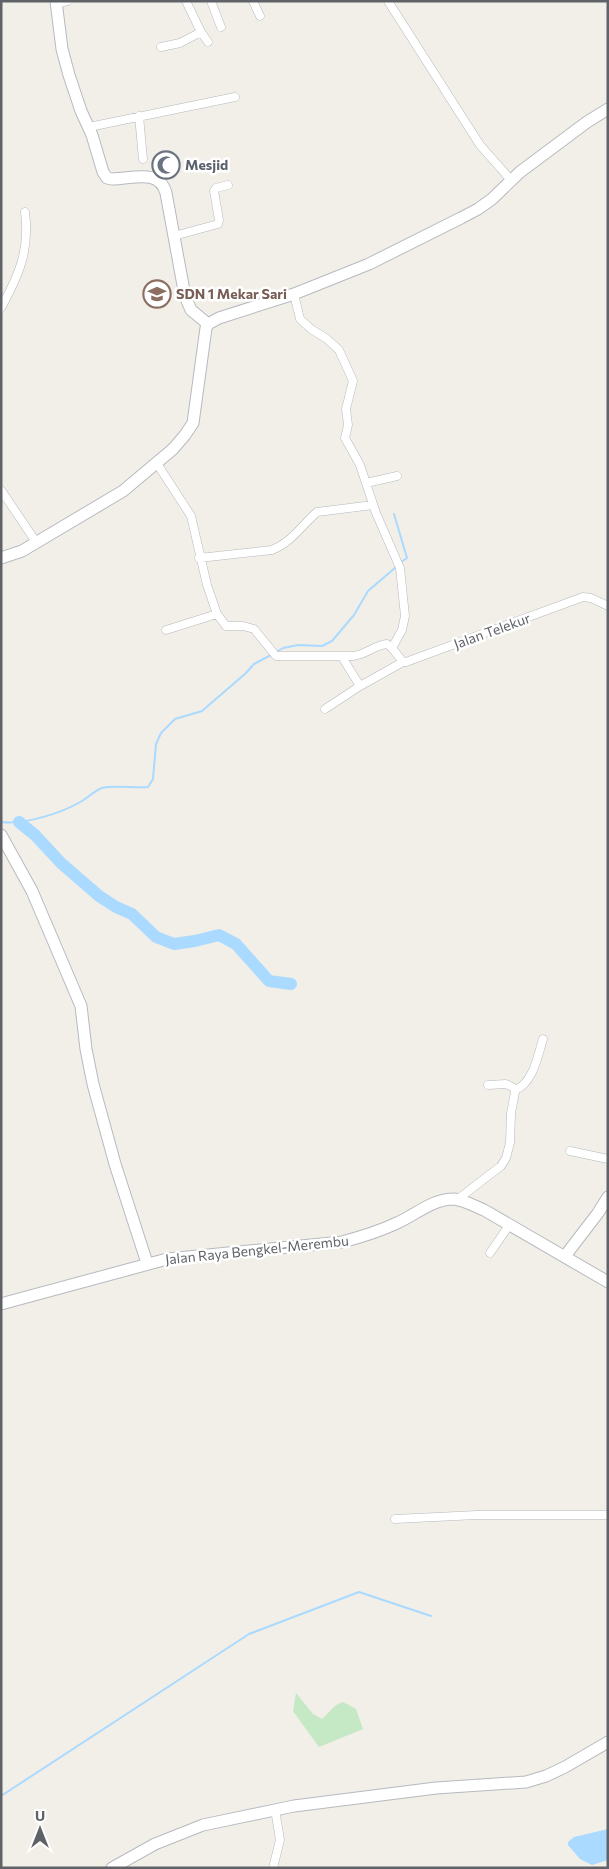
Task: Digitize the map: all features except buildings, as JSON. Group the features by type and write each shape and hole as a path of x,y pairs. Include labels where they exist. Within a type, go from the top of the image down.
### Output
{"street":[{"path":"186,1 208,42"},
{"path":"210,1 221,27"},
{"path":"252,1 260,16"},
{"path":"388,1 480,145 511,180"},
{"path":"60,2 62,49 69,75 103,172 107,178 153,177 162,183 166,193 187,304 191,310 208,324"},
{"path":"161,47 180,43 201,32"},
{"path":"88,127 235,98"},
{"path":"1,558 16,554 123,491 186,435 193,423 208,324 219,318 294,294 369,264 455,222 485,204 511,180 587,122 608,109"},
{"path":"139,116 143,159"},
{"path":"174,236 218,224 214,191 216,188 228,185"},
{"path":"1,308 18,277 24,255 27,238 25,212"},
{"path":"294,294 300,319 339,350 352,378 353,385 346,409 348,426 345,438 360,465 388,544 400,568 405,616 402,630 392,648"},
{"path":"156,462 188,509 207,585 217,614 226,626 243,626 254,630 262,637 276,656 342,657 361,655 384,644 390,645 403,662"},
{"path":"366,483 397,476"},
{"path":"1,490 36,542"},
{"path":"200,558 272,550 280,547 302,529 317,512 373,504"},
{"name":"Jalan Telekur","path":"325,709 360,686 403,662 582,597 591,598 608,606"},
{"path":"166,630 217,614"},
{"path":"342,657 360,686"},
{"path":"1,835 32,891 82,1010 86,1049 93,1084 115,1164 148,1264"},
{"path":"515,1090 523,1087 527,1082 543,1038"},
{"path":"488,1084 506,1084 512,1086 515,1090"},
{"path":"458,1200 501,1166 506,1158 510,1143 511,1113 515,1090"},
{"path":"570,1150 608,1159"},
{"path":"565,1256 608,1197"},
{"name":"Jalan Raya Bengkel-Merembu","path":"1,1304 167,1259 342,1242 397,1223 432,1203 441,1200 458,1200 484,1210 608,1282"},
{"path":"490,1253 510,1224"},
{"path":"395,1519 478,1515 608,1515"},
{"path":"112,1868 140,1852 204,1825 275,1809 394,1793 526,1782 546,1776 565,1767 608,1742"},
{"path":"274,1868 280,1840 275,1809"}],"green space":[{"path":"296,1693 313,1714 322,1719 336,1705 343,1702 356,1709 363,1729 319,1747 293,1711"}],"water":[{"path":"608,1829 608,1860 592,1865 580,1859 568,1845 568,1842 574,1837"}],"waterway":[{"path":"394,514 407,558 401,562"},
{"path":"276,652 283,648 298,645 322,646 332,641 354,615 368,591 396,567"},
{"path":"1,822 21,822 54,814 74,805 102,788 148,787 153,779 156,744 161,733 175,719 202,711 254,664 271,655"},
{"path":"19,822 35,835 61,863 99,896 116,907 132,914 156,937 174,944 219,935 236,944 269,981 291,984"},
{"path":"1,1796 249,1634 359,1592 431,1616"}],"place":[{"name":"Mesjid","path":"166,165"},
{"name":"SDN 1 Mekar Sari","path":"157,294"}]}
